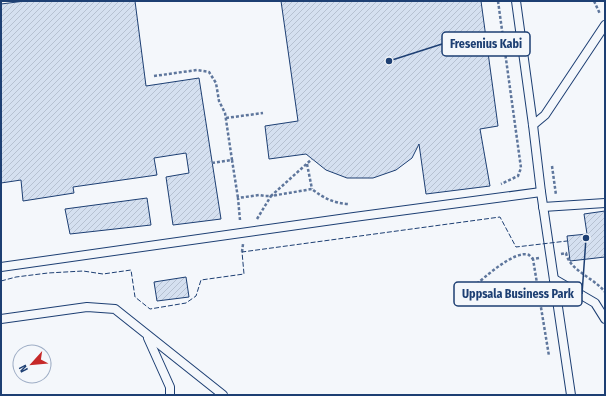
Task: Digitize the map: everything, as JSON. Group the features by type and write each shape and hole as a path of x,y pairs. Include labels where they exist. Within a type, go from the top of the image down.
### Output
{"lane":[{"path":"516,1 543,208 571,395"},
{"path":"533,125 545,115 604,22"},
{"path":"1,267 541,192"},
{"path":"543,208 605,203"},
{"path":"554,279 595,303 605,319"},
{"path":"1,319 87,307 115,309 223,395"},
{"path":"147,336 170,387 170,395"}],"path":[{"path":"498,1 521,168 518,176 498,185"},
{"path":"594,1 604,22"},
{"path":"154,76 197,70 209,72 216,83 219,101 225,113 238,198 246,232"},
{"path":"226,118 262,113"},
{"path":"242,252 246,232 271,196 312,159"},
{"path":"212,163 232,160"},
{"path":"307,164 312,189 324,198 340,204 352,204"},
{"path":"238,198 259,195 271,196 312,189"},
{"path":"473,287 508,260 525,255 529,255 533,259"}],"building":[{"path":"25,1 135,1 146,86 199,78 221,219 173,225 166,177 189,173 186,153 154,158 157,175 73,187 74,193 23,201 21,180 1,183 1,4"},
{"path":"281,1 481,1 498,126 480,129 490,186 426,194 419,144 412,158 396,170 373,178 347,178 326,170 306,154 269,159 265,126 298,121"},
{"path":"147,198 151,225 70,234 65,209"},
{"path":"605,211 605,257 570,261 567,236 587,234 584,214"},
{"path":"186,277 189,297 157,301 154,282"}],"fence":[{"path":"1,281 16,277 48,273 83,271 103,274 131,270 135,297 150,309 186,303 196,296 201,280 244,274 242,252 500,217 516,247 567,241"}],"place":[{"name":"Fresenius Kabi","path":"389,61"},
{"name":"Uppsala Business Park","path":"586,238"}]}
